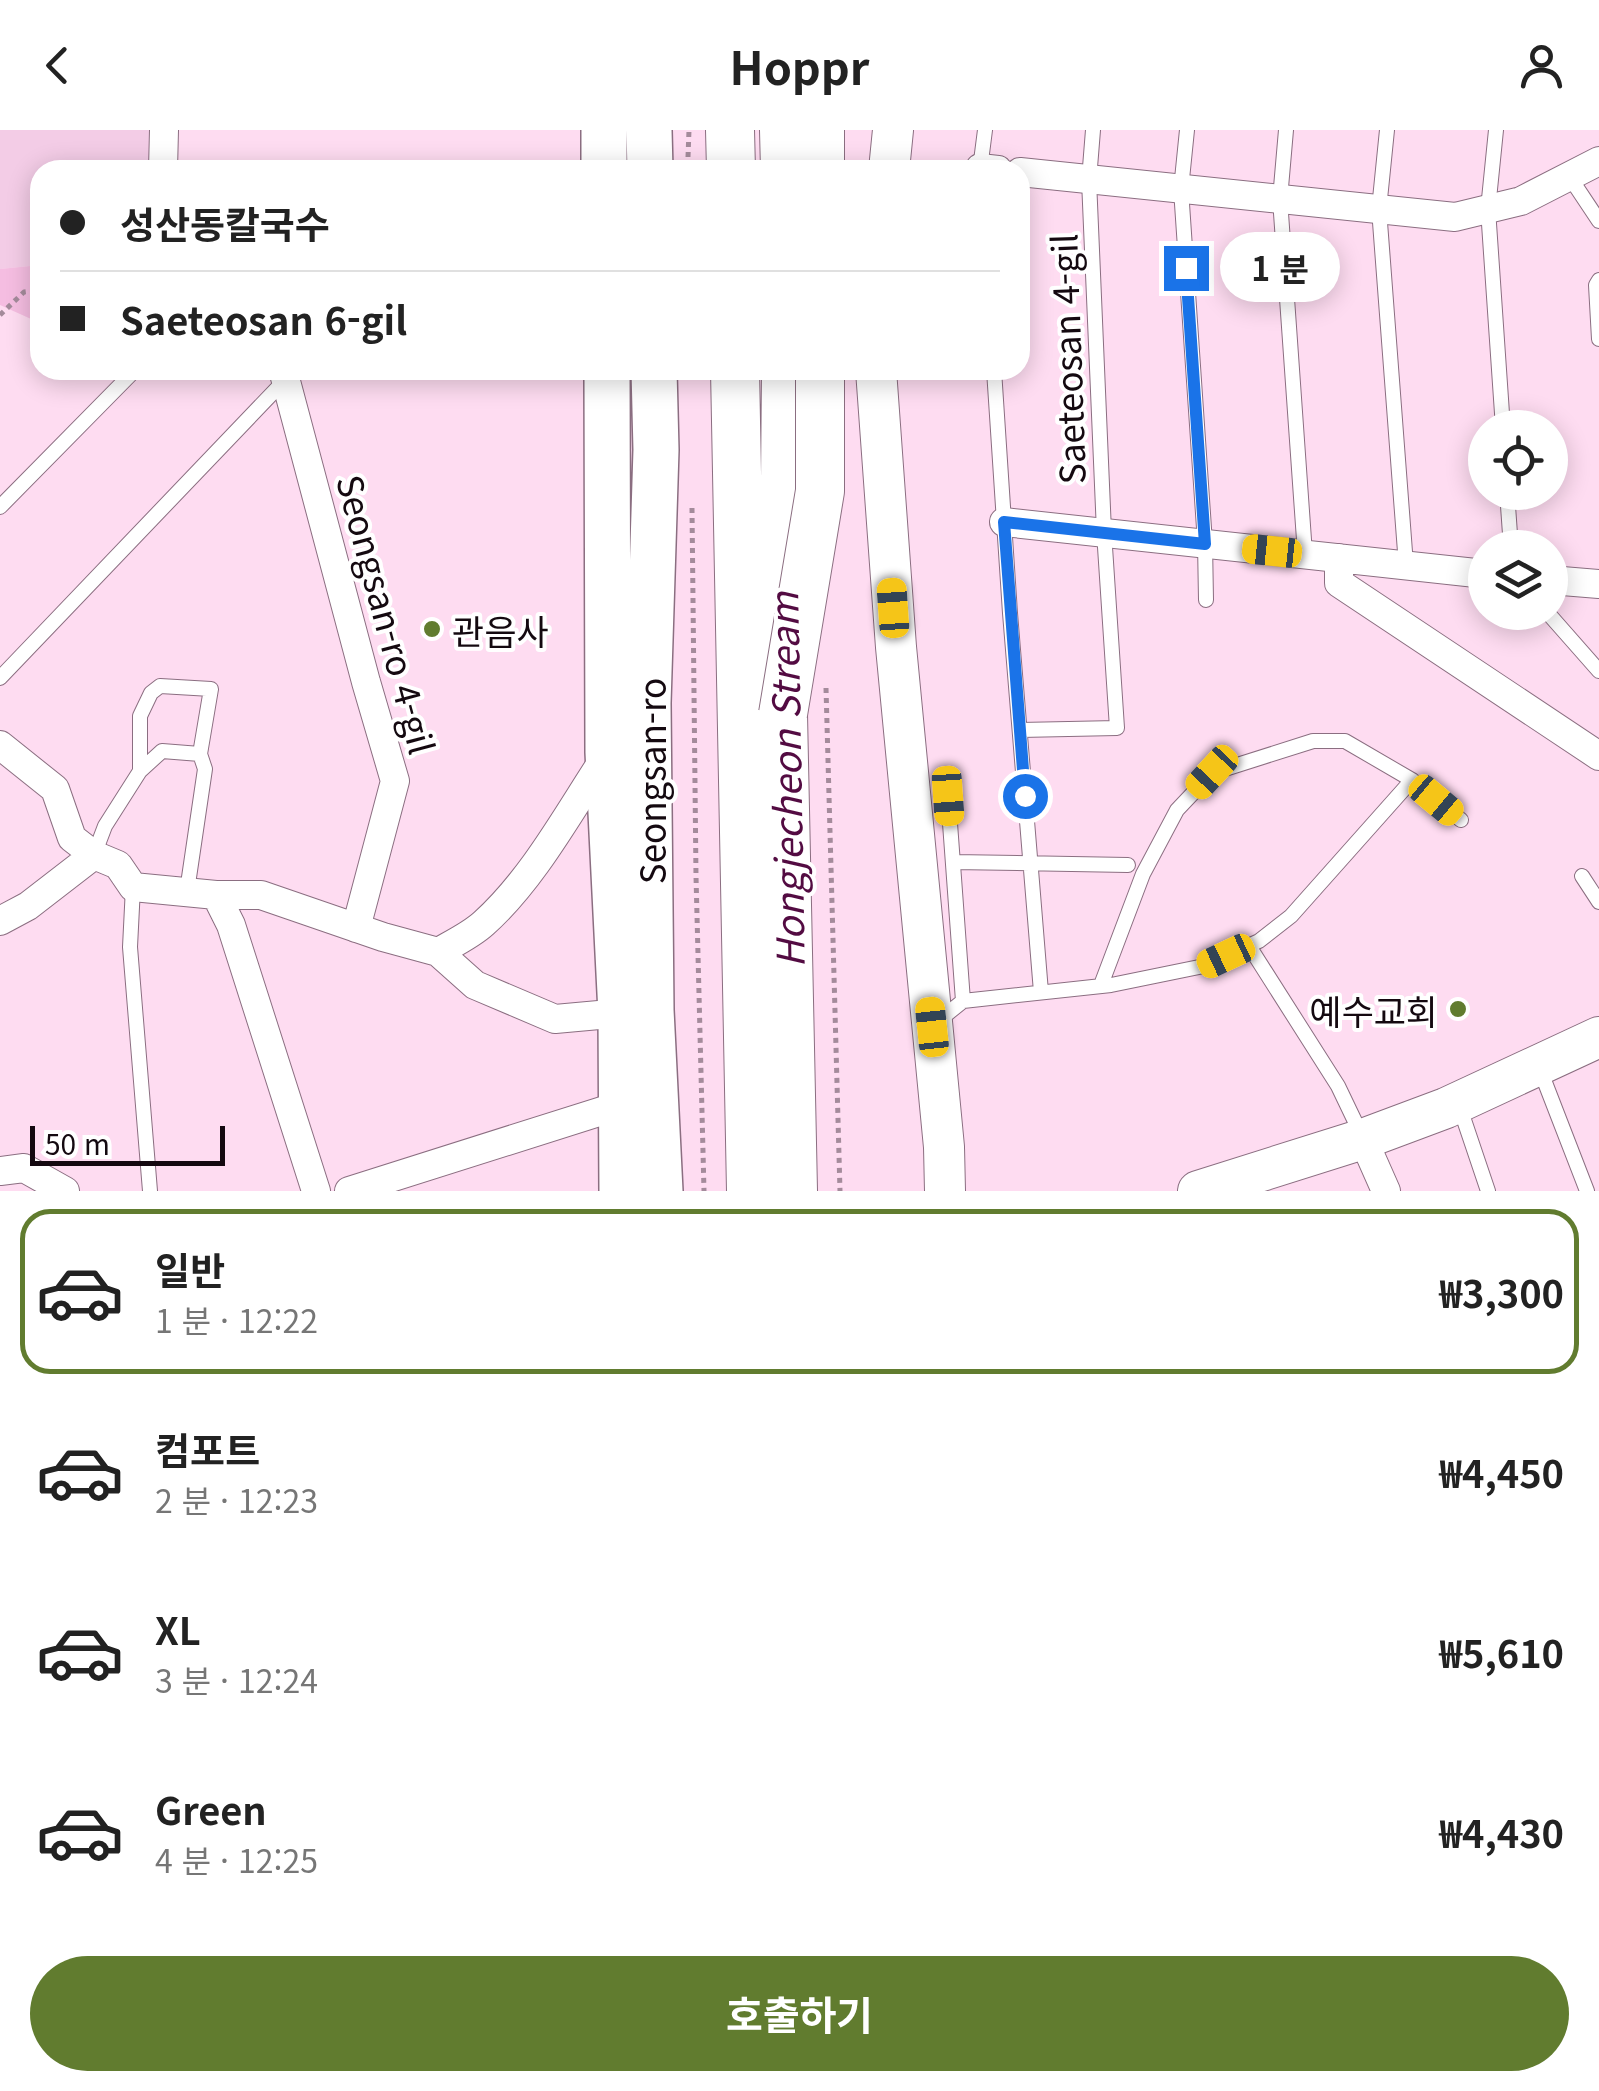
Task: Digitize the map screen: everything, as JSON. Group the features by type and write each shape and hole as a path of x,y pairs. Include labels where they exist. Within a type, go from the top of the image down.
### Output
{"highway":[{"path":"730,130 731,160"},
{"path":"784,130 784,160"},
{"path":"820,130 820,160"},
{"path":"735,380 751,1191"},
{"path":"786,380 783,714 793,1191"},
{"path":"783,714 820,491 820,380"}],"main road":[{"path":"604,130 604,160"},
{"path":"649,130 650,160"},
{"path":"890,160 893,130"},
{"path":"606,380 608,752 621,1013 622,1191"},
{"name":"Seongsan-ro","path":"654,380 656,450 648,703 650,1010 660,1191"},
{"path":"877,380 896,647 945,1191"},
{"path":"1198,1191 1363,1139 1458,1102 1599,1037"}],"street":[{"path":"163,160 164,130"},
{"path":"1030,173 1455,217 1520,201 1599,161"},
{"name":"Seongsan-ro 4-gil","path":"287,380 395,780 356,928"},
{"path":"1004,522 1468,572"},
{"path":"1339,558 1340,582 1599,756"},
{"path":"1568,581 1599,584"},
{"path":"0,745 55,789 72,838 94,855 118,865 133,887 260,894 438,952 475,985 555,1018 621,1013"},
{"path":"438,952 481,926 507,900 608,752"},
{"path":"0,920 28,906 94,855"},
{"path":"216,894 231,925 316,1191"},
{"path":"348,1191 621,1105"},
{"path":"1363,1139 1386,1191"},
{"path":"0,1171 24,1168 65,1191"}],"lane":[{"path":"984,130 986,160"},
{"name":"Saeteosan 4-gil","path":"1020,730 1117,728 1088,180 1092,130"},
{"path":"1186,130 1181,189 1206,600"},
{"path":"1286,130 1280,199 1305,554"},
{"path":"1387,130 1379,209 1406,565"},
{"path":"1496,130 1488,209 1502,410"},
{"path":"1570,176 1599,221"},
{"path":"1599,280 1599,339"},
{"path":"0,506 125,380"},
{"name":"Seongsan-ro 4-gil","path":"0,678 279,380"},
{"path":"995,380 1041,992"},
{"path":"1563,630 1599,671"},
{"path":"140,771 140,716 151,693 160,686 211,690 200,754 205,769 187,891"},
{"path":"1102,985 1144,874 1168,826 1177,810 1212,772 1313,741 1345,741 1412,780 1461,820"},
{"path":"94,855 105,826 140,771 162,752 200,754"},
{"path":"932,1027 963,1001 1102,985 1204,966 1249,946 1290,916 1412,780"},
{"path":"948,796 963,1001"},
{"path":"953,862 1128,865"},
{"path":"1582,876 1599,902"},
{"path":"133,887 130,947 150,1191"},
{"path":"1249,946 1338,1086 1363,1139"},
{"path":"1539,1066 1587,1191"},
{"path":"1458,1102 1488,1191"}],"path":[{"path":"688,160 689,130"},
{"path":"0,315 24,292 30,291"},
{"path":"692,508 704,1191"},
{"path":"826,687 840,1191"}],"shaded area":[{"path":"0,130 149,130 149,160 30,160 30,266 0,269"},
{"path":"30,266 30,318 0,305 0,269"}],"place":[{"name":"관음사","path":"432,629"},
{"name":"예수교회","path":"1458,1009"}],"route":[{"path":"1025,796 1004,522 1205,544 1186,268"}],"water label":[{"name":"Hongjecheon Stream","path":"785,780"}]}
